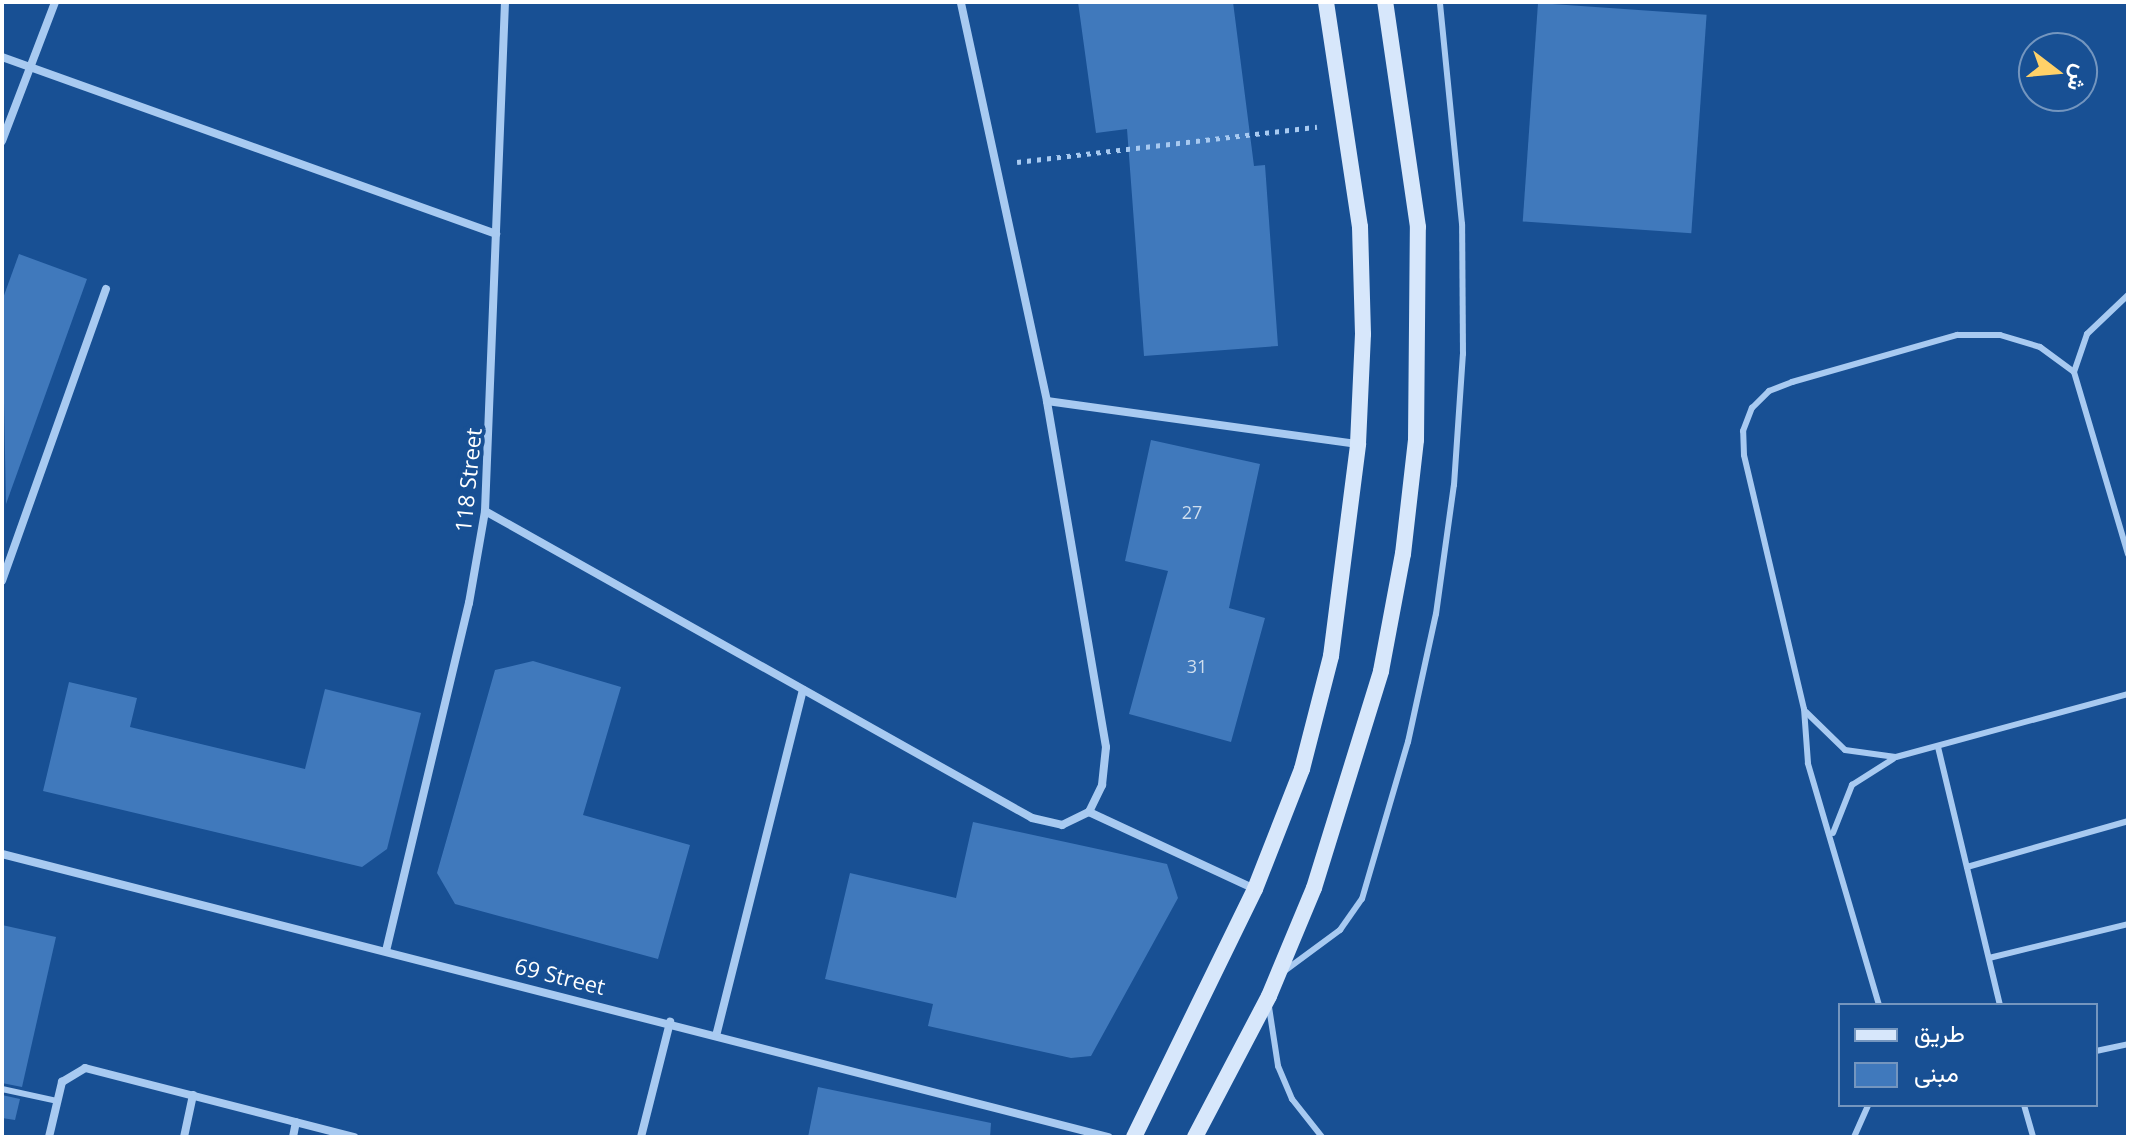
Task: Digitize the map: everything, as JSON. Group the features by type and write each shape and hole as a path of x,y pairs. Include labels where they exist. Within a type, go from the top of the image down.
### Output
{"main road":[{"path":"1134,1137 1255,889 1302,769 1331,656 1358,444 1360,227 1326,2"},
{"path":"1195,1137 1269,996 1350,784 1381,671 1403,554 1421,323 1418,227 1387,2"}],"street":[{"path":"2,141 55,2"},
{"name":"118 Street","path":"386,951 469,603 485,511 505,2"},
{"path":"485,511 1032,818 1062,825 1089,812 1102,785 1106,747 1047,401 992,165 961,2"},
{"path":"2,57 496,234"},
{"path":"2,581 106,289"},
{"path":"1047,401 1358,444"},
{"path":"716,1036 803,690"},
{"path":"1089,812 1255,889"},
{"name":"69 Street","path":"2,854 670,1022 1108,1137"},
{"path":"641,1137 670,1022"},
{"path":"49,1137 62,1082 85,1068 354,1137"},
{"path":"184,1137 193,1095"},
{"path":"293,1137 296,1122"}],"lane":[{"path":"1277,976 1340,930 1362,899 1408,742 1436,614 1463,354 1462,224 1440,2"},
{"path":"2128,295 2087,334 2074,372 2128,554"},
{"path":"1878,1003 1833,833 1808,763 1804,709 1744,455 1743,431 1752,408 1769,391 1957,335 2013,339 2040,347 2074,372"},
{"path":"1833,833 1852,785 1896,757 2128,694"},
{"path":"1804,709 1845,750 1896,757"},
{"path":"1938,747 2000,1003"},
{"path":"1967,867 2128,821"},
{"path":"1989,958 2128,924"},
{"path":"1269,996 1278,1066 1292,1099 1322,1137"},
{"path":"2098,1051 2128,1044"},
{"path":"2,1089 57,1101"},
{"path":"1854,1137 1867,1107"},
{"path":"2025,1107 2033,1137"}],"path":[{"path":"992,165 1346,123"}],"building":[{"path":"1078,2 1233,2 1254,166 1265,165 1278,346 1144,356 1127,129 1096,133"},
{"path":"1538,3 1707,15 1691,233 1523,221"},
{"path":"19,254 87,279 6,504 2,301"},
{"path":"1151,440 1260,464 1229,608 1265,618 1231,742 1129,714 1168,571 1125,561"},
{"path":"533,661 621,687 583,815 690,845 658,959 455,904 437,873 495,670"},
{"path":"69,682 137,698 130,727 305,769 325,689 421,713 387,849 362,867 43,791"},
{"path":"973,822 1167,864 1178,898 1091,1056 1071,1058 928,1026 933,1004 825,979 850,873 956,898"},
{"path":"2,925 56,937 22,1087 2,1083"},
{"path":"818,1087 991,1123 990,1137 808,1137"},
{"path":"2,1095 20,1099 15,1120 2,1118"}]}
